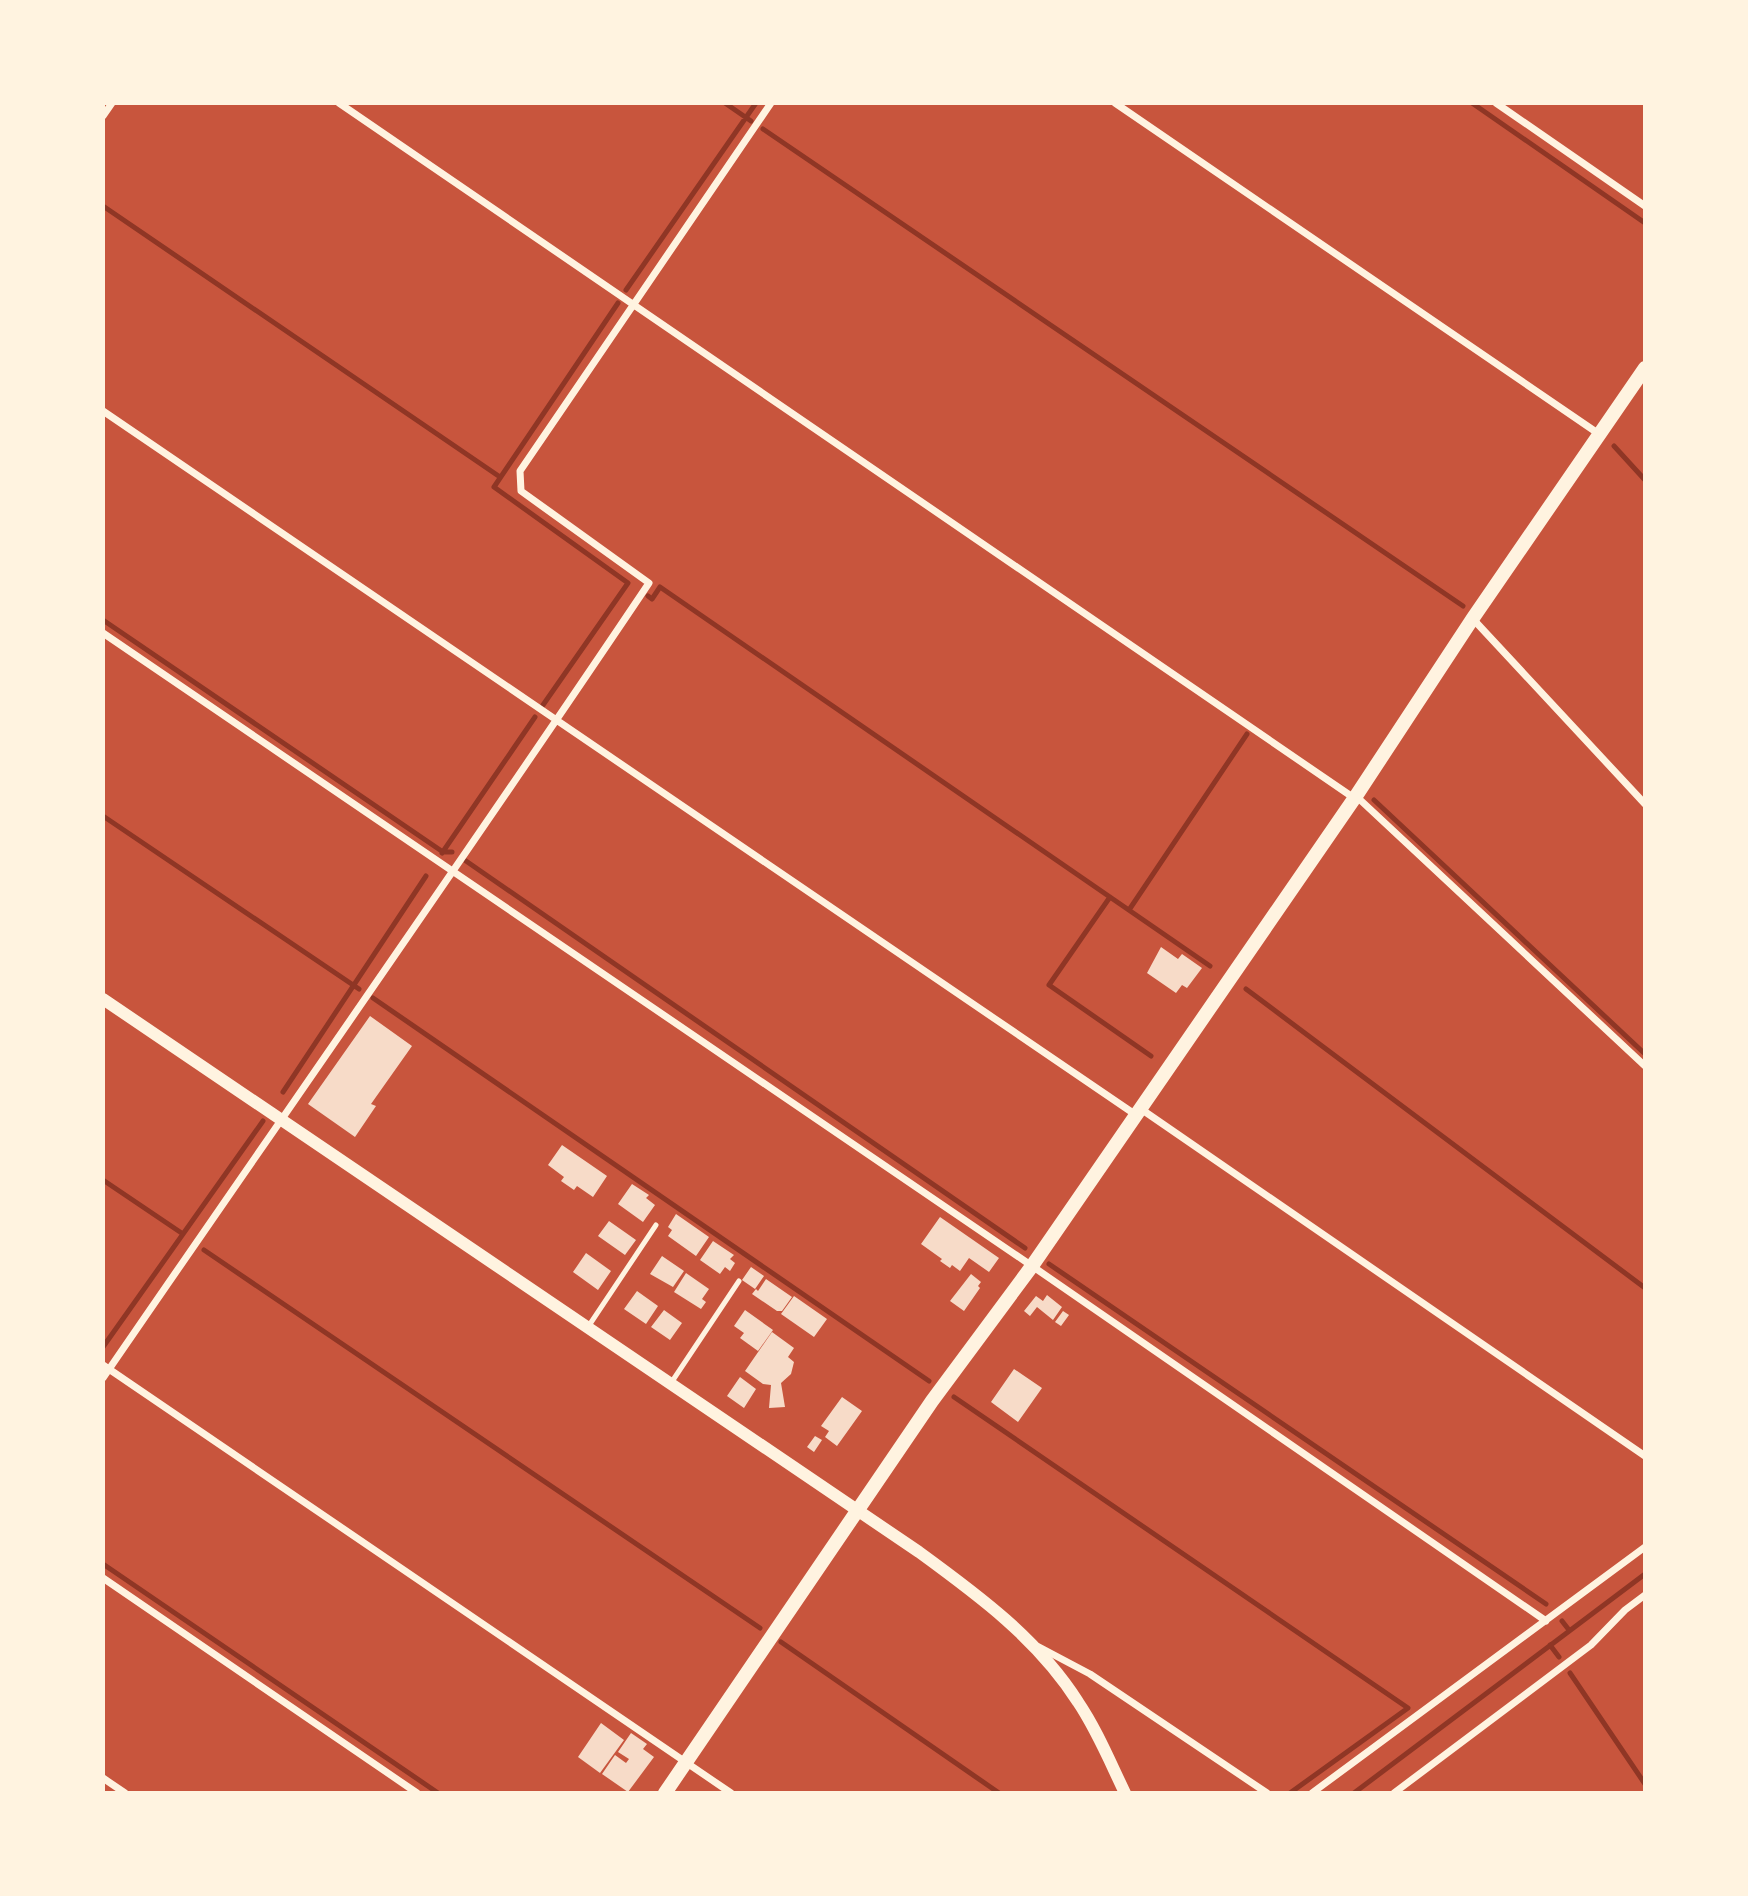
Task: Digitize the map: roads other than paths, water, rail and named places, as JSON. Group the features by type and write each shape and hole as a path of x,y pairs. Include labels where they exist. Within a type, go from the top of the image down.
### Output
{"main road":[{"path":"665,1793 932,1401 1032,1266 1355,797 1473,618 1645,368"}],"street":[{"path":"103,116 112,103"},
{"path":"339,103 1355,797 1645,1066"},
{"path":"103,1378 106,1367 454,871 649,583 521,491 520,471 772,103"},
{"path":"1115,103 1599,434"},
{"path":"1496,103 1645,205"},
{"path":"103,411 557,722 1645,1456"},
{"path":"1473,618 1645,804"},
{"path":"103,633 1032,1266 1546,1621"},
{"path":"103,999 919,1552 993,1606 1029,1642 1078,1701 1125,1793"},
{"path":"106,1367 731,1793"},
{"path":"1312,1793 1645,1547"},
{"path":"103,1577 417,1793"},
{"path":"1394,1793 1591,1645 1625,1610 1645,1595"},
{"path":"1029,1642 1090,1674 1267,1793"},
{"path":"103,1778 125,1793"}],"lane":[{"path":"588,1328 656,1225"},
{"path":"670,1384 739,1281"}],"waterway":[{"path":"725,103 751,121"},
{"path":"626,290 756,103"},
{"path":"1472,103 1645,223"},
{"path":"763,129 1463,606"},
{"path":"103,206 500,477"},
{"path":"543,705 628,583 494,487 618,303"},
{"path":"1614,446 1645,480"},
{"path":"648,596 652,599 660,587 1210,966"},
{"path":"103,620 443,852 452,852"},
{"path":"442,853 535,717"},
{"path":"1129,910 1247,734"},
{"path":"1374,800 1645,1054"},
{"path":"103,816 359,989"},
{"path":"466,861 1025,1248"},
{"path":"283,1092 426,876"},
{"path":"1110,897 1049,985 1151,1056"},
{"path":"1246,989 1645,1288"},
{"path":"373,998 929,1381"},
{"path":"103,1347 263,1121"},
{"path":"103,1180 183,1234"},
{"path":"204,1250 760,1628"},
{"path":"1049,1264 1546,1604"},
{"path":"954,1397 1408,1708 1290,1793"},
{"path":"103,1564 438,1793"},
{"path":"1354,1793 1645,1574"},
{"path":"1562,1621 1569,1630"},
{"path":"781,1642 999,1793"},
{"path":"1550,1645 1559,1657"},
{"path":"1570,1673 1645,1784"}]}
